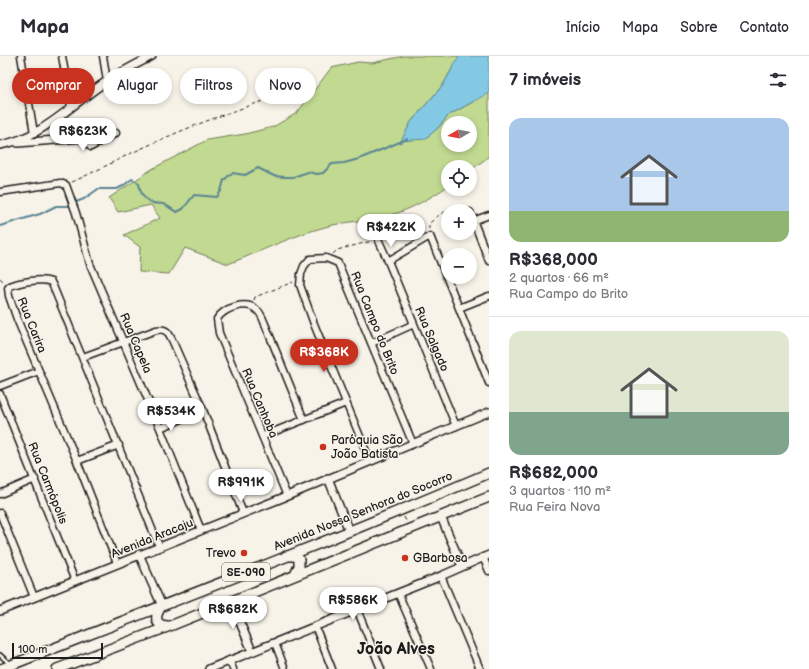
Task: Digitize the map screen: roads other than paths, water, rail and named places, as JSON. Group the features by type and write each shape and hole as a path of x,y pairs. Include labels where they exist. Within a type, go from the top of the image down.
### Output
{"main road":[{"name":"Avenida Nossa Senhora do Socorro","path":"1,669 162,607 402,510 489,473"},
{"name":"SE-090","path":"58,669 170,626 295,574 489,497"},
{"path":"286,556 294,556 299,559 299,566 295,574"},
{"path":"162,607 157,614 158,623 161,626 170,626"}],"street":[{"path":"21,56 34,133"},
{"path":"62,56 71,108"},
{"path":"103,56 105,68"},
{"path":"130,68 152,56"},
{"path":"13,143 34,133 59,117 103,84"},
{"path":"59,117 91,147 116,133"},
{"path":"0,145 81,138"},
{"name":"Rua Capela","path":"0,192 60,183 66,185 76,213 90,264 160,428 201,530"},
{"path":"477,220 489,215"},
{"path":"477,231 489,261"},
{"path":"388,261 430,236 489,383"},
{"name":"Rua Salgado","path":"379,241 456,426"},
{"name":"Rua Campo do Brito","path":"346,403 301,289 300,280 304,266 308,260 320,258 330,259 338,263 413,444"},
{"name":"Rua Carira","path":"117,564 77,462 10,300 8,288 12,285 42,281 51,282 119,445 159,546"},
{"path":"459,308 489,296"},
{"name":"Rua Canhoba","path":"287,496 217,327 217,319 222,312 242,306 251,306 258,310 268,330 304,420"},
{"path":"372,343 414,324"},
{"path":"82,357 156,330 164,329 168,331 174,342 243,513"},
{"path":"0,386 39,371"},
{"name":"Rua Carmópolis","path":"0,394 35,478 75,581"},
{"path":"263,436 346,403 370,461"},
{"path":"160,428 202,410"},
{"name":"Avenida Aracaju","path":"0,611 139,554 287,496 489,412"},
{"path":"77,462 119,445"},
{"path":"0,494 35,478"},
{"path":"328,478 349,531"},
{"path":"0,513 34,597"},
{"path":"441,517 462,566"},
{"path":"139,554 162,607"},
{"path":"209,669 441,576 486,556 489,571"},
{"path":"441,576 479,669"},
{"path":"398,593 430,669"},
{"path":"231,601 252,651"},
{"path":"357,609 382,669"},
{"path":"315,626 332,669"},
{"path":"274,643 285,669"},
{"path":"230,660 233,669"}],"lane":[{"path":"0,655 11,665"}],"water":[{"path":"459,56 489,56 489,93 448,116 441,116 441,124 425,139 401,141 411,122 443,85"}],"waterway":[{"path":"76,202 84,199 98,189 117,189 132,179 139,183 140,190 144,198 150,202 165,205 177,212 183,209 194,195 217,197 221,191 224,180 232,173 245,175 258,168 274,176 285,177 293,177 308,172 317,174 323,173 332,164 344,163 359,159 407,139"},
{"path":"0,226 40,214 56,206 69,206"}],"place":[{"name":"Paróquia São João Batista","path":"323,447"},
{"name":"Trevo","path":"244,553"},
{"name":"GBarbosa","path":"405,558"}],"district":[{"name":"João Alves","path":"396,648"}]}
